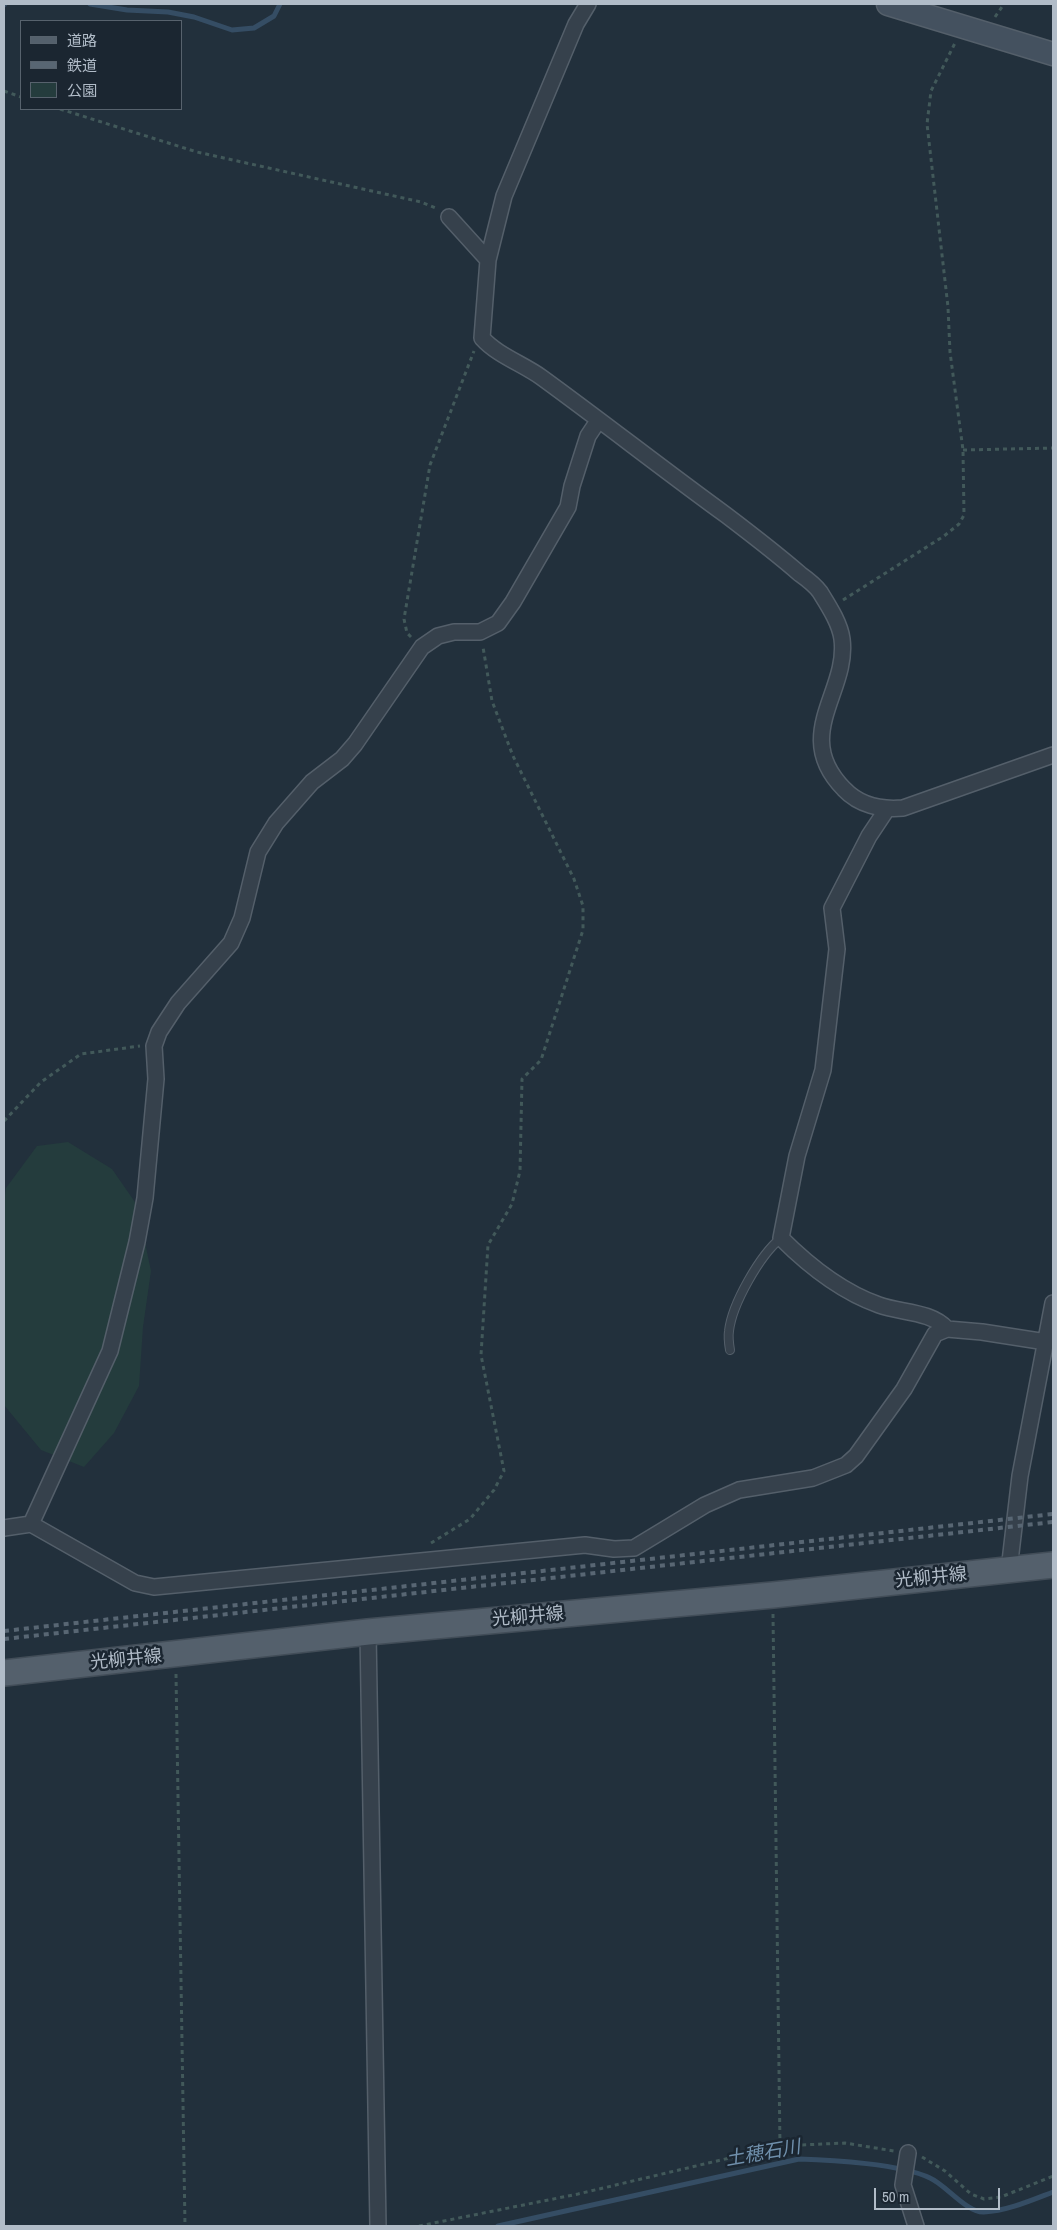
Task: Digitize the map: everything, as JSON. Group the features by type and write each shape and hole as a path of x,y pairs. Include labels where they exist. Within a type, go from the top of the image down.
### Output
{"main road":[{"name":"光柳井線","path":"4,1673 368,1632 772,1595 1053,1565"}],"street":[{"path":"588,4 576,24 504,196 488,260 482,338 488,344 538,375 776,552 818,589 829,608 842,638 842,660 826,710 821,735 825,759 836,780 848,793 863,803 887,809 915,805 1053,755"},
{"path":"888,4 1053,54"},
{"path":"449,217 488,260"},
{"path":"31,1524 110,1351 118,1323 145,1198 156,1079 154,1046 159,1032 178,1003 231,943 242,918 258,852 276,823 312,782 342,759 355,744 422,647 438,636 454,632 480,632 498,623 513,602 568,507 572,486 588,436 598,421"},
{"path":"887,809 869,836 832,908 837,949 823,1070 796,1156 781,1238 821,1273 860,1297 880,1306 931,1318 942,1323 947,1329"},
{"path":"1009,1570 1020,1476 1053,1303"},
{"path":"4,1528 31,1524 135,1583 154,1586 585,1546 614,1549 634,1548 705,1505 739,1490 813,1478 846,1465 856,1456 904,1389 935,1334 947,1329 982,1332 1046,1342"},
{"path":"368,1632 378,2226"},
{"path":"908,2156 903,2185 916,2226"}],"lane":[{"path":"730,1350 728,1332 734,1309 752,1277 774,1244 781,1238"}],"path":[{"path":"829,608 959,524 964,515 963,450 950,352 948,307 927,124 931,91 957,40 962,25"},
{"path":"4,91 20,97"},
{"path":"63,110 197,152 421,202 437,208 449,217"},
{"path":"422,647 407,633 404,619 424,494 430,465 467,365 482,338"},
{"path":"963,450 1053,448"},
{"path":"425,1548 470,1519 494,1490 504,1471 481,1355 488,1245 512,1204 520,1171 522,1079 541,1060 583,930 583,906 574,879 513,756 492,701 480,632"},
{"path":"4,1122 42,1082 81,1054 125,1047 154,1046"},
{"path":"772,1595 780,2146"},
{"path":"176,1654 185,2226"},
{"path":"419,2226 578,2194 780,2146 845,2142 928,2160 971,2194 984,2199 1001,2197 1053,2176"}],"green space":[{"path":"68,1142 112,1169 137,1205 151,1271 143,1327 139,1386 114,1433 84,1467 41,1450 4,1405 4,1201 6,1188 37,1146"}],"waterway":[{"path":"90,4 127,10 168,12 194,17 232,30 254,28 274,16 280,4"},
{"name":"土穂石川","path":"498,2226 799,2159 830,2160 885,2166 917,2173 930,2178 964,2204 977,2211 984,2212 1028,2202 1053,2192"}],"railway":[{"path":"4,1631 1053,1514"},
{"path":"4,1639 1053,1522"}]}
